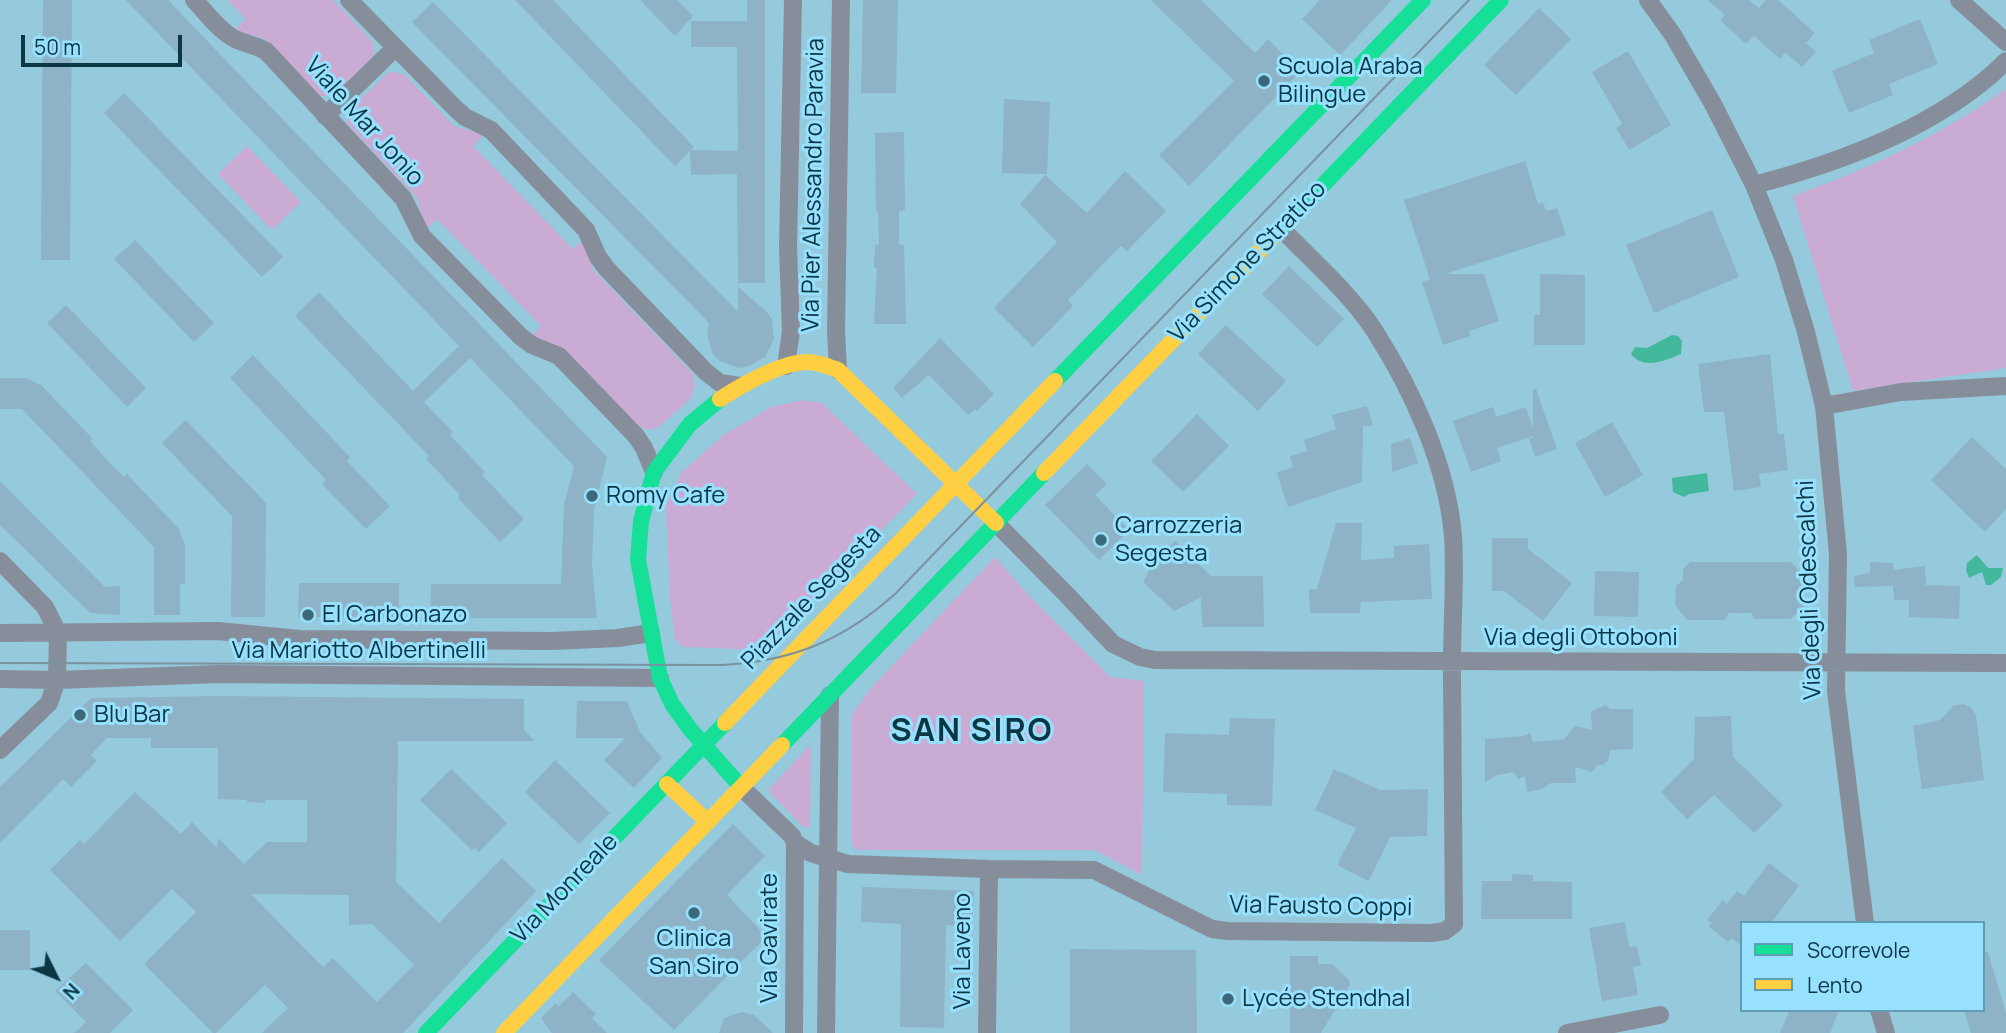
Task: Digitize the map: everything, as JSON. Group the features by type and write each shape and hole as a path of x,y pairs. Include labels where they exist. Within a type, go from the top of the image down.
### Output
{"main road":[{"path":"956,485 1423,0"},
{"name":"Via Simone Stratico","path":"996,523 1501,0"},
{"path":"504,1033 996,523 838,370 820,363 804,362 786,366 740,386 690,424 654,472 641,521 638,560 660,677 671,704 741,787"},
{"name":"Piazzale Segesta","path":"704,745 956,485"},
{"name":"Via Monreale","path":"426,1033 704,745"},
{"path":"667,783 708,821"}],"street":[{"name":"Viale Mar Jonio","path":"194,0 235,39 252,43 266,51 403,198 422,236 521,337 532,345 559,356 636,436 654,472"},
{"path":"349,0 456,109 465,117 491,130 586,230 598,257 607,269 706,372 720,383 740,386"},
{"name":"Via Pier Alessandro Paravia","path":"786,366 790,331 788,247 793,0"},
{"name":"Via Pier Alessandro Paravia","path":"838,370 836,331 841,0"},
{"name":"Via degli Odescalchi","path":"1648,0 1673,35 1713,104 1754,185 1784,260 1824,405 1838,554 1836,691 1865,921"},
{"path":"1959,0 2006,42"},
{"path":"325,116 396,48"},
{"path":"1754,185 1833,160 1911,128 1953,103 1993,74 2006,61"},
{"path":"1281,228 1372,327 1422,419 1443,486 1452,534 1454,578 1451,662"},
{"path":"1824,405 1901,392 2006,386"},
{"name":"Via degli Ottoboni","path":"996,523 1113,644 1140,657 1155,660 2006,663"},
{"path":"0,561 45,607 58,632 57,680 48,703 0,750"},
{"name":"Via Mariotto Albertinelli","path":"0,633 218,631 299,639 551,641 618,638 651,633"},
{"name":"Via Fausto Coppi","path":"989,869 1094,870 1212,929 1431,933 1445,931 1454,924 1451,662"},
{"name":"Via Mariotto Albertinelli","path":"0,680 219,674 660,677"},
{"path":"826,1033 830,695"},
{"path":"741,787 796,843 811,853 828,859 870,866 989,869"},
{"name":"Via Gavirate","path":"794,1033 796,843"},
{"name":"Via Laveno","path":"987,1033 989,869"},
{"path":"1880,1012 1886,1033"},
{"path":"1567,1033 1660,1015"}],"shaded area":[{"path":"227,0 333,0 374,44 374,55 337,93 320,96 265,39 235,30 246,19"},
{"path":"390,71 405,75 454,126 484,135 473,146 573,249 584,239 593,270 693,374 695,387 690,399 659,427 649,430 636,425 530,337 541,326 437,219 426,229 417,198 348,124 347,114 350,109"},
{"path":"2006,89 2006,368 1853,391 1793,196 1850,174 1929,137"},
{"path":"247,146 301,202 272,230 218,174"},
{"path":"1672,335 1678,336 1682,341 1681,354 1648,363 1631,354 1635,347 1647,348"},
{"path":"802,400 822,403 917,494 764,650 683,647 675,640 670,598 666,506 681,473 722,436 771,407"},
{"path":"1707,473 1709,491 1684,497 1673,492 1672,478"},
{"path":"1977,555 1988,568 2003,568 2001,577 1991,585 1986,585 1982,572 1969,578 1967,563"},
{"path":"995,557 1029,596 1110,677 1144,681 1142,875 1095,850 858,850 852,846 852,714 871,688"},
{"path":"809,746 810,827 804,828 770,793 770,788"}],"building":[{"path":"43,0 72,0 70,260 41,260"},
{"path":"126,0 168,0 607,457 594,509 592,564 597,618 430,618 431,584 561,584 564,505 574,466 470,358 424,402 453,432 450,435 485,472 482,475 524,519 500,542 458,498 460,495 426,459 429,456 295,316 319,292 413,391 459,346"},
{"path":"515,0 553,0 694,147 691,150 738,151 737,47 691,47 691,21 747,21 747,0 765,0 765,283 738,283 737,174 691,175 690,151 675,166"},
{"path":"640,0 677,0 693,16 675,36"},
{"path":"863,0 898,0 896,93 861,93"},
{"path":"1151,0 1201,0 1255,53 1268,39 1300,72 1189,186 1159,155 1234,81"},
{"path":"1320,0 1392,0 1340,55 1302,19"},
{"path":"1708,0 1749,0 1759,8 1766,0 1778,0 1815,33 1806,43 1816,52 1802,67 1785,52 1780,59 1754,36 1746,44 1720,20 1725,15"},
{"path":"433,2 738,312 738,287 767,312 772,320 774,339 765,357 747,367 739,368 720,361 713,354 707,334 709,323 412,22"},
{"path":"1539,8 1571,39 1516,95 1484,65"},
{"path":"1920,19 1938,64 1889,84 1893,95 1849,113 1832,71 1874,53 1869,40"},
{"path":"1628,51 1671,125 1629,150 1616,128 1622,124 1592,72"},
{"path":"124,93 283,257 262,277 104,113"},
{"path":"1004,99 1050,102 1047,174 1002,173"},
{"path":"904,132 905,210 899,211 899,244 904,245 906,324 874,324 877,268 874,268 875,245 879,244 875,133"},
{"path":"1525,161 1538,204 1543,202 1546,211 1557,208 1566,235 1445,274 1484,274 1499,321 1469,331 1470,336 1443,345 1422,282 1430,279 1404,200"},
{"path":"1125,171 1166,211 1127,251 1121,246 1068,300 1073,306 1033,347 994,308 1057,242 1020,204 1045,175 1087,213"},
{"path":"1712,210 1739,277 1654,313 1626,245"},
{"path":"135,240 214,323 194,342 114,259"},
{"path":"1289,266 1344,319 1317,347 1262,294"},
{"path":"1540,274 1585,275 1585,345 1534,345 1534,315 1540,315"},
{"path":"66,305 146,388 127,407 47,323"},
{"path":"1226,325 1286,381 1258,411 1198,354"},
{"path":"940,338 994,394 977,411 975,409 968,415 929,375 902,398 893,388"},
{"path":"1770,354 1778,434 1784,434 1788,470 1759,474 1761,487 1734,491 1724,412 1704,412 1698,364"},
{"path":"253,355 350,457 347,461 390,506 366,529 322,484 326,480 230,378"},
{"path":"0,378 25,378 41,385 93,439 90,441 107,460 124,477 127,474 178,528 185,544 185,584 180,584 180,615 154,615 154,547 22,409 0,409"},
{"path":"1533,389 1536,389 1557,449 1535,457 1529,438 1533,436 1497,448 1501,461 1471,472 1453,421 1493,407 1496,417 1526,407 1533,428"},
{"path":"1367,406 1373,426 1363,426 1362,482 1288,507 1277,473 1293,467 1290,456 1307,451 1304,440 1336,429 1332,415"},
{"path":"1197,414 1229,446 1183,492 1151,461"},
{"path":"186,420 266,503 265,617 231,617 232,516 162,443"},
{"path":"1612,422 1643,475 1605,497 1575,443"},
{"path":"1972,437 2006,469 2006,509 1985,532 1931,480"},
{"path":"1410,438 1418,463 1392,472 1391,444"},
{"path":"1087,464 1107,484 1095,495 1129,530 1099,560 1045,505"},
{"path":"0,481 105,587 120,586 120,615 90,613 0,525"},
{"path":"1336,523 1362,523 1361,560 1394,558 1394,546 1429,544 1432,599 1361,602 1360,613 1310,613 1309,589 1317,589"},
{"path":"1492,538 1528,538 1528,549 1572,583 1543,621 1504,591 1492,591"},
{"path":"1175,541 1211,576 1263,576 1264,627 1202,627 1201,597 1174,611 1143,582 1155,560"},
{"path":"1690,562 1790,562 1799,570 1798,579 1805,585 1803,608 1790,619 1755,619 1751,613 1729,613 1725,620 1687,620 1675,605 1676,586 1683,580 1683,570"},
{"path":"1870,562 1893,563 1894,570 1925,566 1926,585 1960,586 1959,619 1909,617 1909,600 1894,600 1893,586 1855,587 1854,576 1870,573"},
{"path":"1595,571 1639,572 1638,617 1594,616"},
{"path":"299,583 399,583 399,617 298,617"},
{"path":"218,696 524,699 524,730 535,741 398,741 396,882 439,923 502,858 536,891 403,1033 262,1033 288,1008 265,985 213,1033 144,964 196,912 172,889 120,941 50,870 80,840 84,844 135,792 181,834 192,822 217,848 218,838 244,864 267,842 307,842 307,800 265,800 265,803 218,799 218,748 151,748 151,738 107,738 91,755 97,761 71,787 63,779 0,843 0,787 91,698","holes":["251,894 349,895 349,925 372,924 414,965 377,1002 333,958 323,967"]},
{"path":"577,701 627,701 640,732 662,758 634,788 604,760 625,738 576,738"},
{"path":"1963,704 1971,707 1976,715 1984,780 1922,789 1913,726 1940,720 1953,706"},
{"path":"1606,705 1610,709 1633,709 1633,749 1610,750 1608,761 1597,765 1592,772 1575,767 1576,783 1551,783 1542,789 1527,792 1525,776 1518,779 1514,772 1497,775 1485,782 1485,739 1530,733 1533,742 1564,739 1575,726 1592,730 1591,711"},
{"path":"1731,716 1733,757 1783,805 1754,833 1714,795 1687,819 1661,792 1694,759 1695,717"},
{"path":"1230,718 1275,719 1272,806 1227,805 1227,794 1163,792 1165,733 1229,735"},
{"path":"555,760 610,813 579,844 525,792"},
{"path":"451,769 507,823 479,852 475,848 472,850 420,800"},
{"path":"1334,769 1380,790 1428,789 1427,836 1390,837 1369,881 1337,865 1356,828 1315,810"},
{"name":"Clinica San Siro","path":"733,824 765,856 727,895 760,930 761,942 674,1030 599,960"},
{"path":"1769,863 1799,886 1773,921 1740,921 1740,945 1731,938 1728,942 1709,927 1712,923 1707,920 1723,900 1727,904 1737,891 1744,896"},
{"path":"1512,874 1533,875 1533,881 1572,882 1572,919 1481,919 1482,881 1512,881"},
{"path":"862,887 974,891 972,926 946,925 944,1028 900,1027 901,924 861,922"},
{"path":"1625,922 1629,947 1637,946 1641,965 1633,967 1638,995 1602,1001 1589,928"},
{"path":"0,930 30,930 30,970 0,970"},
{"path":"1070,949 1196,950 1197,1033 1070,1033"},
{"path":"1985,952 1988,952 2006,1013 2006,1033 1971,1033 1965,1012 1985,1012"},
{"path":"1290,956 1318,956 1318,964 1332,964 1349,980 1350,985 1321,1033 1290,1033"},
{"path":"86,963 133,1010 110,1033 74,1033 86,1022 55,991"},
{"path":"573,992 596,1014 592,1018 607,1033 552,1033 541,1018 556,1003 558,1007"},
{"path":"742,1012 754,1015 773,1033 719,1033 724,1018"},
{"path":"1789,1012 1838,1012 1830,1033 1780,1033"}],"tram line":[{"path":"0,663 720,665 770,659 814,646 856,624 895,594 1469,0"}],"traffic: fast":[{"path":"1055,381 1423,0"},
{"path":"1273,237 1501,0"},
{"path":"720,399 690,424 654,472 641,521 638,560 660,678 672,704 690,729 741,787"},
{"path":"782,745 1044,473"},
{"path":"426,1033 725,723"}],"traffic: slow":[{"path":"1044,473 1273,237"},
{"path":"720,399 761,376 795,363 822,364 838,370 996,523"},
{"path":"725,723 1055,381"},
{"path":"504,1033 782,745"},
{"path":"667,784 708,822"}],"place":[{"name":"Scuola Araba Bilingue","path":"1264,81"},
{"name":"Romy Cafe","path":"592,496"},
{"name":"Carrozzeria Segesta","path":"1101,540"},
{"name":"El Carbonazo","path":"308,615"},
{"name":"Blu Bar","path":"80,715"},
{"name":"Clinica San Siro","path":"694,913"},
{"name":"Lycée Stendhal","path":"1228,999"}],"district":[{"name":"SAN SIRO","path":"972,732"}]}
